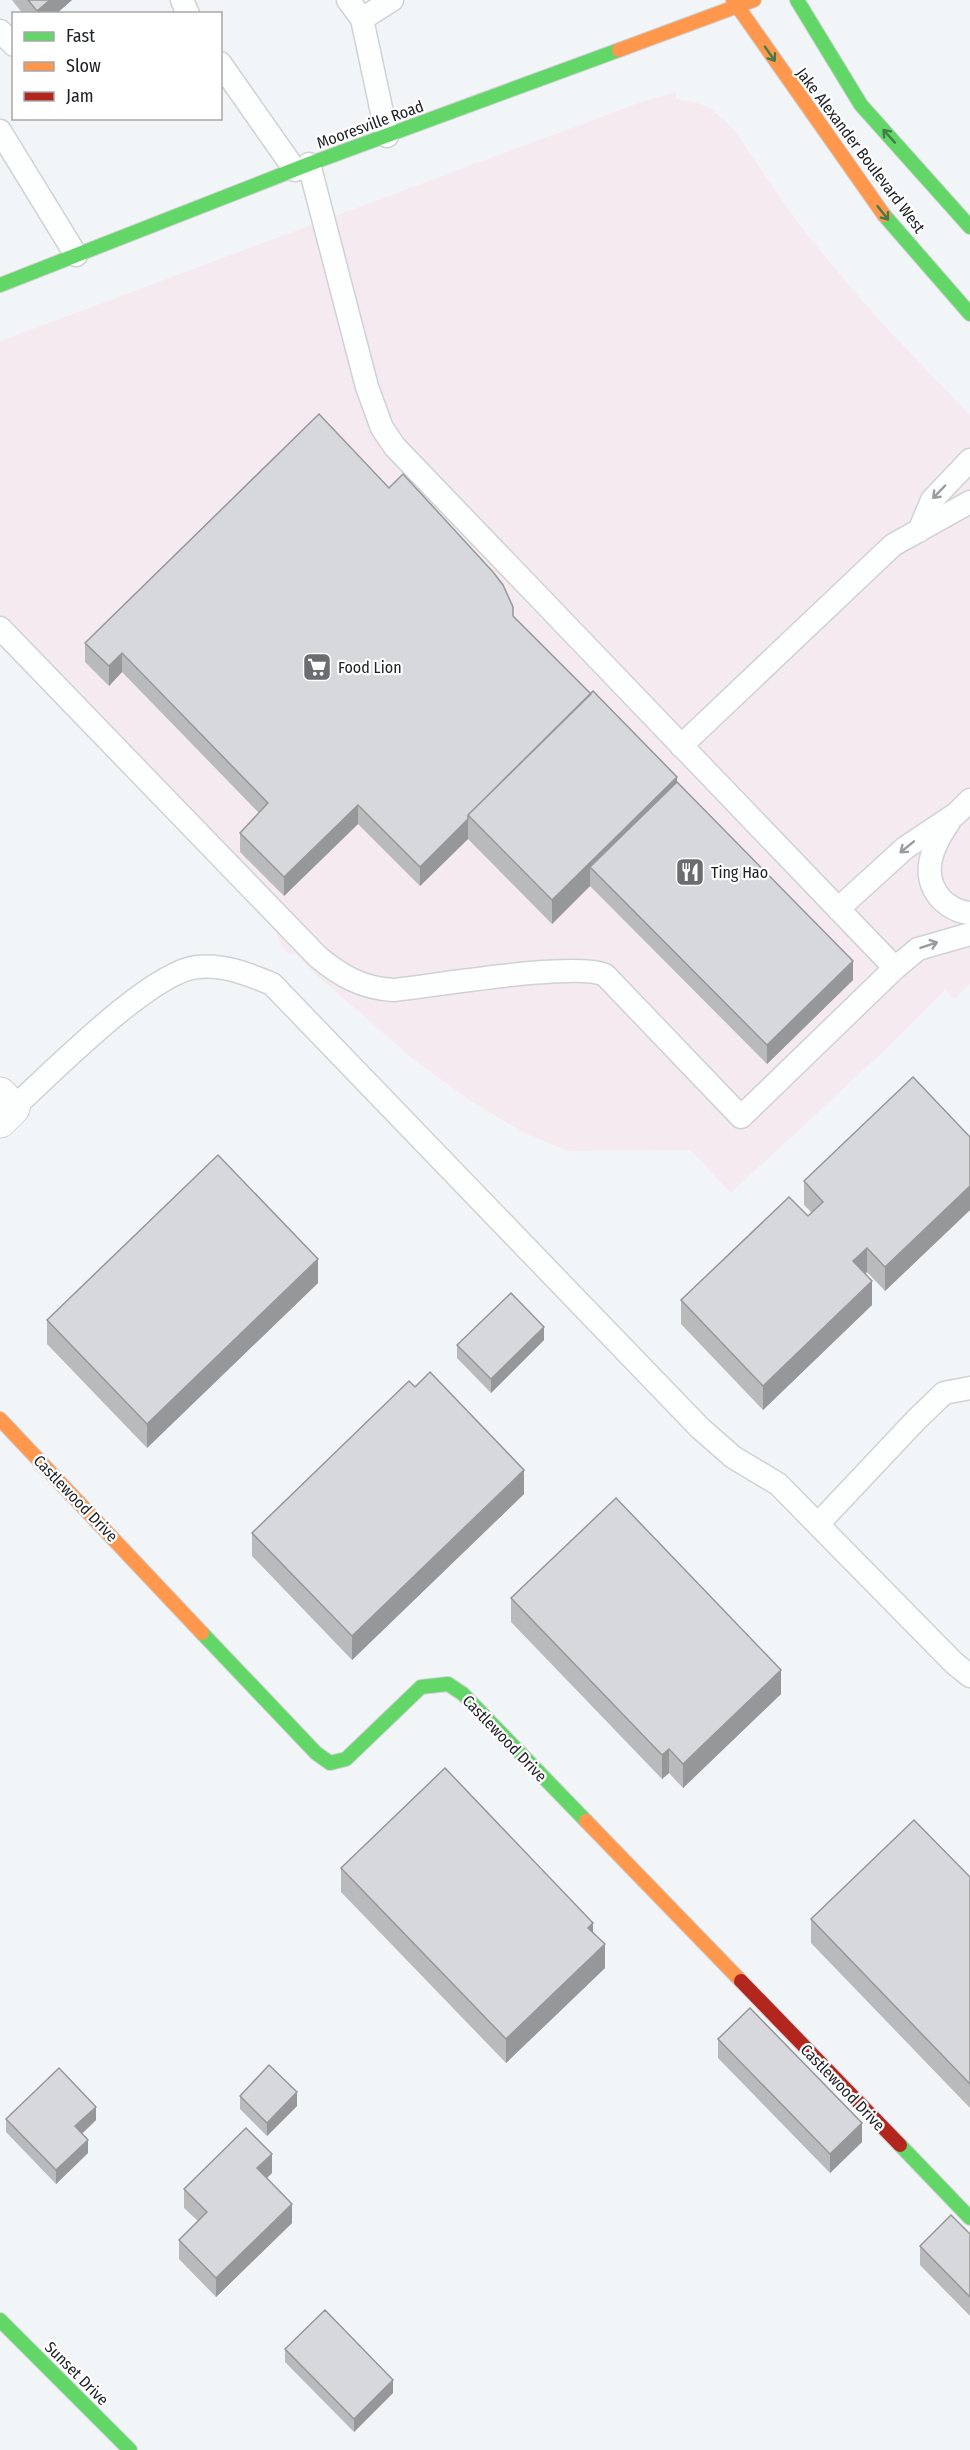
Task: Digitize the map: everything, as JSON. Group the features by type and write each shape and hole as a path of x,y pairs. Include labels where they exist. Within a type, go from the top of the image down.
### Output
{"main road":[{"name":"Mooresville Road","path":"0,285 302,167 734,3 754,0"},
{"name":"Jake Alexander Boulevard West","path":"796,0 861,105 970,226"},
{"name":"Jake Alexander Boulevard West","path":"734,3 884,215 970,314"},
{"name":"Castlewood Drive","path":"0,1419 316,1753 330,1763 346,1759 421,1687 448,1684 463,1694 970,2217"},
{"name":"Sunset Drive","path":"0,2320 130,2450"}],"lane":[{"path":"348,0 362,18 387,136"},
{"path":"362,18 392,0"},
{"path":"0,31 12,43"},
{"path":"222,66 302,167 367,387 382,428 400,452 895,968"},
{"path":"2,135 76,255"},
{"path":"919,531 932,500 970,460"},
{"path":"681,746 893,545 970,502"},
{"path":"0,628 332,969 367,987 393,990 566,971 598,972 605,975 741,1117 895,968 918,949 970,934"},
{"path":"838,909 905,848 963,807"},
{"path":"963,807 935,844 930,859 930,876 935,892 946,904 956,910 970,913"},
{"path":"4,1108 125,1006 168,975 196,967 241,971 272,984 700,1428 733,1457 778,1484 954,1663 970,1676"},
{"path":"818,1524 917,1419 945,1393 970,1388"}],"shaded area":[{"path":"676,92 676,99 695,102 710,108 731,126 799,224 828,260 878,319 970,415 970,984 954,999 945,990 888,1047 731,1193 690,1150 568,1151 524,1133 472,1102 413,1059 311,970 296,954 289,954 281,947 275,928 0,644 0,341 641,102"}],"building":[{"path":"28,0 50,0 37,11"},
{"name":"Food Lion","path":"319,414 389,488 403,474 493,572 503,585 513,607 513,616 591,694 468,815 468,819 420,867 358,805 284,877 240,833 268,803 122,653 109,666 85,643"},
{"path":"593,691 677,777 552,900 468,815"},
{"path":"677,782 853,961 767,1045 590,867"},
{"path":"913,1077 970,1137 970,1186 885,1267 867,1248 853,1261 872,1281 763,1386 681,1300 789,1197 808,1216 823,1202 804,1181"},
{"path":"218,1155 318,1259 147,1424 47,1320"},
{"path":"511,1293 544,1327 491,1379 457,1345"},
{"path":"430,1372 524,1470 352,1636 252,1533 409,1381 415,1387"},
{"path":"616,1498 781,1670 683,1764 669,1749 662,1755 511,1598"},
{"path":"445,1768 593,1923 588,1928 605,1944 506,2039 341,1868"},
{"path":"914,1820 970,1877 970,2084 811,1919"},
{"path":"750,2008 862,2123 830,2154 718,2039"},
{"path":"269,2065 297,2092 267,2123 240,2096"},
{"path":"59,2068 96,2107 75,2126 88,2140 56,2170 6,2119"},
{"path":"246,2128 272,2154 257,2168 292,2204 216,2278 179,2240 207,2212 184,2189"},
{"path":"951,2215 970,2234 970,2297 920,2246"},
{"path":"325,2310 393,2380 354,2419 285,2349"}],"traffic: fast":[{"path":"797,0 861,105 970,227"},
{"path":"0,285 309,164 619,50"},
{"path":"884,215 970,314"},
{"path":"202,1633 316,1753 330,1763 346,1759 421,1687 448,1684 463,1694 586,1821"},
{"path":"900,2145 970,2218"},
{"path":"0,2320 130,2450"}],"traffic: slow":[{"path":"733,0 884,215"},
{"path":"619,50 754,0"},
{"path":"0,1419 202,1633"},
{"path":"586,1821 741,1981"}],"traffic: jam":[{"path":"741,1981 900,2145"}],"place":[{"name":"Food Lion","path":"317,667"},
{"name":"Ting Hao","path":"690,872"}]}
